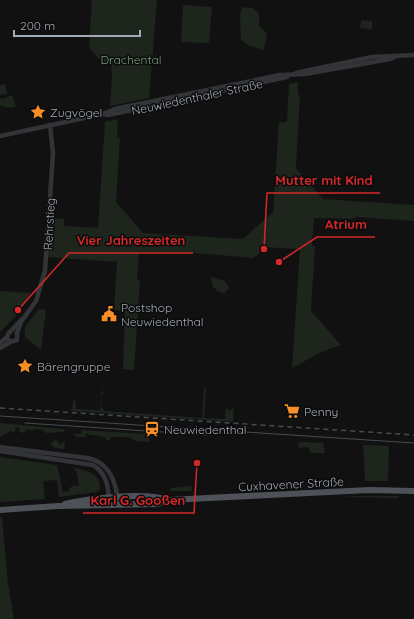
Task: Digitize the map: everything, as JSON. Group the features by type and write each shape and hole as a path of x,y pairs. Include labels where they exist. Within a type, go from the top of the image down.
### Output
{"main road":[{"name":"Cuxhavener Straße","path":"0,510 58,506 158,504 168,500 363,491 414,491"},
{"name":"Cuxhavener Straße","path":"58,506 79,501 109,498 158,497 168,500"}],"street":[{"name":"Neuwiedenthaler Straße","path":"0,136 103,114 111,110 280,75 292,75 332,65 390,55 414,55"},
{"name":"Rehrstieg","path":"10,342 17,340 17,333 40,292 48,257 53,153 50,126"},
{"name":"Rehrstieg","path":"7,336 25,317"},
{"path":"12,331 17,333"},
{"path":"0,343 7,336 10,342 0,348"},
{"path":"0,447 97,461 104,465 110,472 118,505"},
{"path":"0,451 93,465 105,477 109,506"}],"green space":[{"name":"Drachental","path":"92,0 157,0 149,98 110,106 112,75 111,65 104,64 89,48"},
{"path":"183,5 212,7 209,43 181,42"},
{"path":"242,7 252,8 259,13 259,26 267,33 264,50 248,45 241,40 240,15"},
{"path":"361,20 372,21 372,29 360,28"},
{"path":"298,82 298,95 300,95 296,168 323,199 414,205 414,221 357,217 352,219 314,218 312,246 315,246 311,311 341,345 321,352 292,368 300,249 260,247 259,254 253,258 184,252 177,254 139,252 137,280 140,280 134,370 123,369 125,311 114,310 117,262 47,257 49,218 64,219 64,226 98,228 105,122 118,119 117,137 120,138 116,202 143,233 243,239 273,212 279,122 287,122 289,84"},
{"path":"5,84 7,94 0,95 0,85"},
{"path":"12,95 16,107 8,108 0,105 0,98 3,99"},
{"path":"211,277 225,281 229,288 224,293 216,290 212,283"},
{"path":"0,291 31,293 17,315 0,332"},
{"path":"39,309 46,310 41,350 25,337 25,327"},
{"path":"102,384 102,391 105,393 102,393 101,400 104,401 101,401 101,408 103,408 104,411 202,418 204,388 206,389 204,418 225,419 226,407 229,411 234,408 233,422 71,411 75,397 76,409 100,410"},
{"path":"0,423 65,429 64,432 46,433 43,430 34,429 33,431 26,429 25,433 19,432 20,428 16,427 15,432 10,431 0,437"},
{"path":"81,430 148,434 150,442 136,441 129,437 111,437 110,441 105,437 85,434 86,437 77,437 73,434 81,434"},
{"path":"57,440 60,445 65,441 64,449 55,448 50,444"},
{"path":"298,442 323,443 325,453 310,453 309,447 299,448"},
{"path":"363,445 389,446 388,481 365,481"},
{"path":"0,457 57,465 63,492 69,491 69,488 74,486 73,481 75,486 79,485 76,470 71,467 95,475 100,489 97,492 59,497 57,480 43,481 45,499 0,502"},
{"path":"192,486 192,491 171,491 170,488"},
{"path":"399,496 399,498 339,497"},
{"path":"0,517 2,517 8,584 14,619 0,619"}],"tram line":[{"path":"0,416 414,443"},
{"path":"25,423 208,435"}],"railway":[{"path":"0,408 414,435"}],"place":[{"name":"Zugvögel","path":"38,112"},
{"name":"Mutter mit Kind","path":"264,249"},
{"name":"Atrium","path":"279,262"},
{"name":"Vier Jahreszeiten","path":"18,310"},
{"name":"Postshop Neuwiedenthal","path":"109,314"},
{"name":"Bärengruppe","path":"25,366"},
{"name":"Penny","path":"292,411"},
{"name":"Neuwiedenthal","path":"152,429"},
{"name":"Karl G. Gooßen","path":"197,463"}]}
